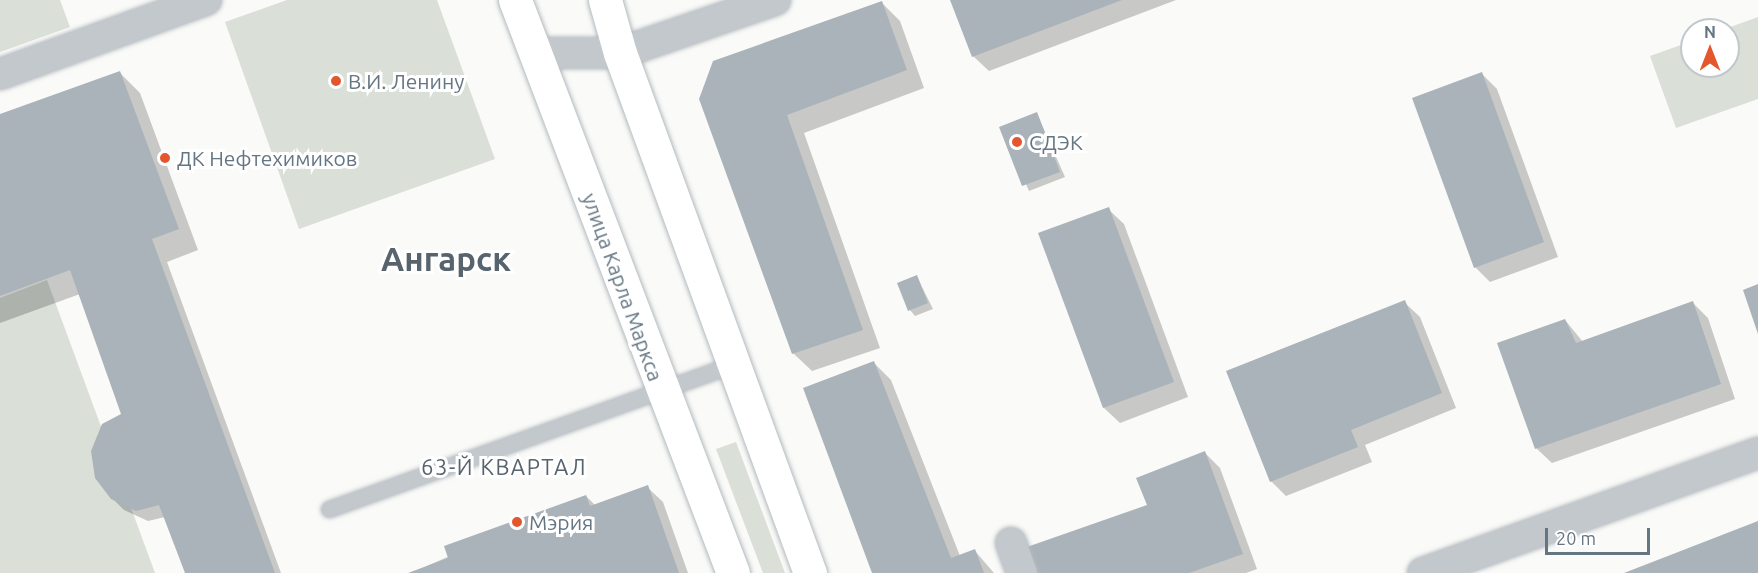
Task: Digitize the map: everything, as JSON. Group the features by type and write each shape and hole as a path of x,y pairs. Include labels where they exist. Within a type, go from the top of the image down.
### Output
{"street":[{"path":"0,74 206,0"},
{"path":"605,0 620,53 810,573"},
{"path":"537,53 620,53 775,0"},
{"name":"улица Карла Маркса","path":"519,2 660,388 733,573"},
{"path":"1423,573 1758,453"},
{"path":"1011,543 1022,573"}],"lane":[{"path":"329,509 660,388 733,364"}],"shaded area":[{"path":"0,0 60,0 70,27 0,52"},
{"path":"287,0 437,0 495,159 299,229 225,22"},
{"path":"1758,17 1758,99 1676,128 1650,56 1680,45 1680,78 1740,78 1740,24"},
{"path":"47,280 155,573 0,573 0,298"},
{"path":"736,442 785,573 763,573 716,449"}],"building":[{"path":"950,0 1122,0 972,57"},
{"path":"882,1 907,70 787,115 863,330 792,354 699,99 713,61"},
{"path":"120,71 179,229 152,239 275,573 185,573 159,505 136,511 111,499 95,478 91,451 102,424 121,414 70,270 0,296 0,114"},
{"path":"1482,72 1544,242 1474,268 1412,98"},
{"path":"1037,112 1060,172 1022,186 999,127"},
{"path":"1109,207 1174,382 1103,408 1038,233"},
{"path":"917,275 928,303 908,311 897,283"},
{"path":"1758,284 1758,334 1743,290"},
{"path":"1405,300 1442,393 1351,430 1358,447 1270,482 1226,371"},
{"path":"1693,301 1721,384 1535,449 1497,343 1565,319 1576,343"},
{"path":"874,361 951,558 975,549 984,573 872,573 803,388"},
{"path":"1205,451 1243,554 1189,573 1037,573 1027,547 1147,505 1136,478"},
{"path":"648,485 679,573 408,573 448,558 444,546 586,495 590,506"},
{"path":"1758,521 1758,573 1624,573"}],"place":[{"name":"В.И. Ленину","path":"336,81"},
{"name":"СДЭК","path":"1017,142"},
{"name":"ДК Нефтехимиков","path":"165,158"},
{"name":"Мэрия","path":"517,522"}],"district":[{"name":"Ангарск","path":"446,259"},
{"name":"63-Й КВАРТАЛ","path":"504,467"}]}
